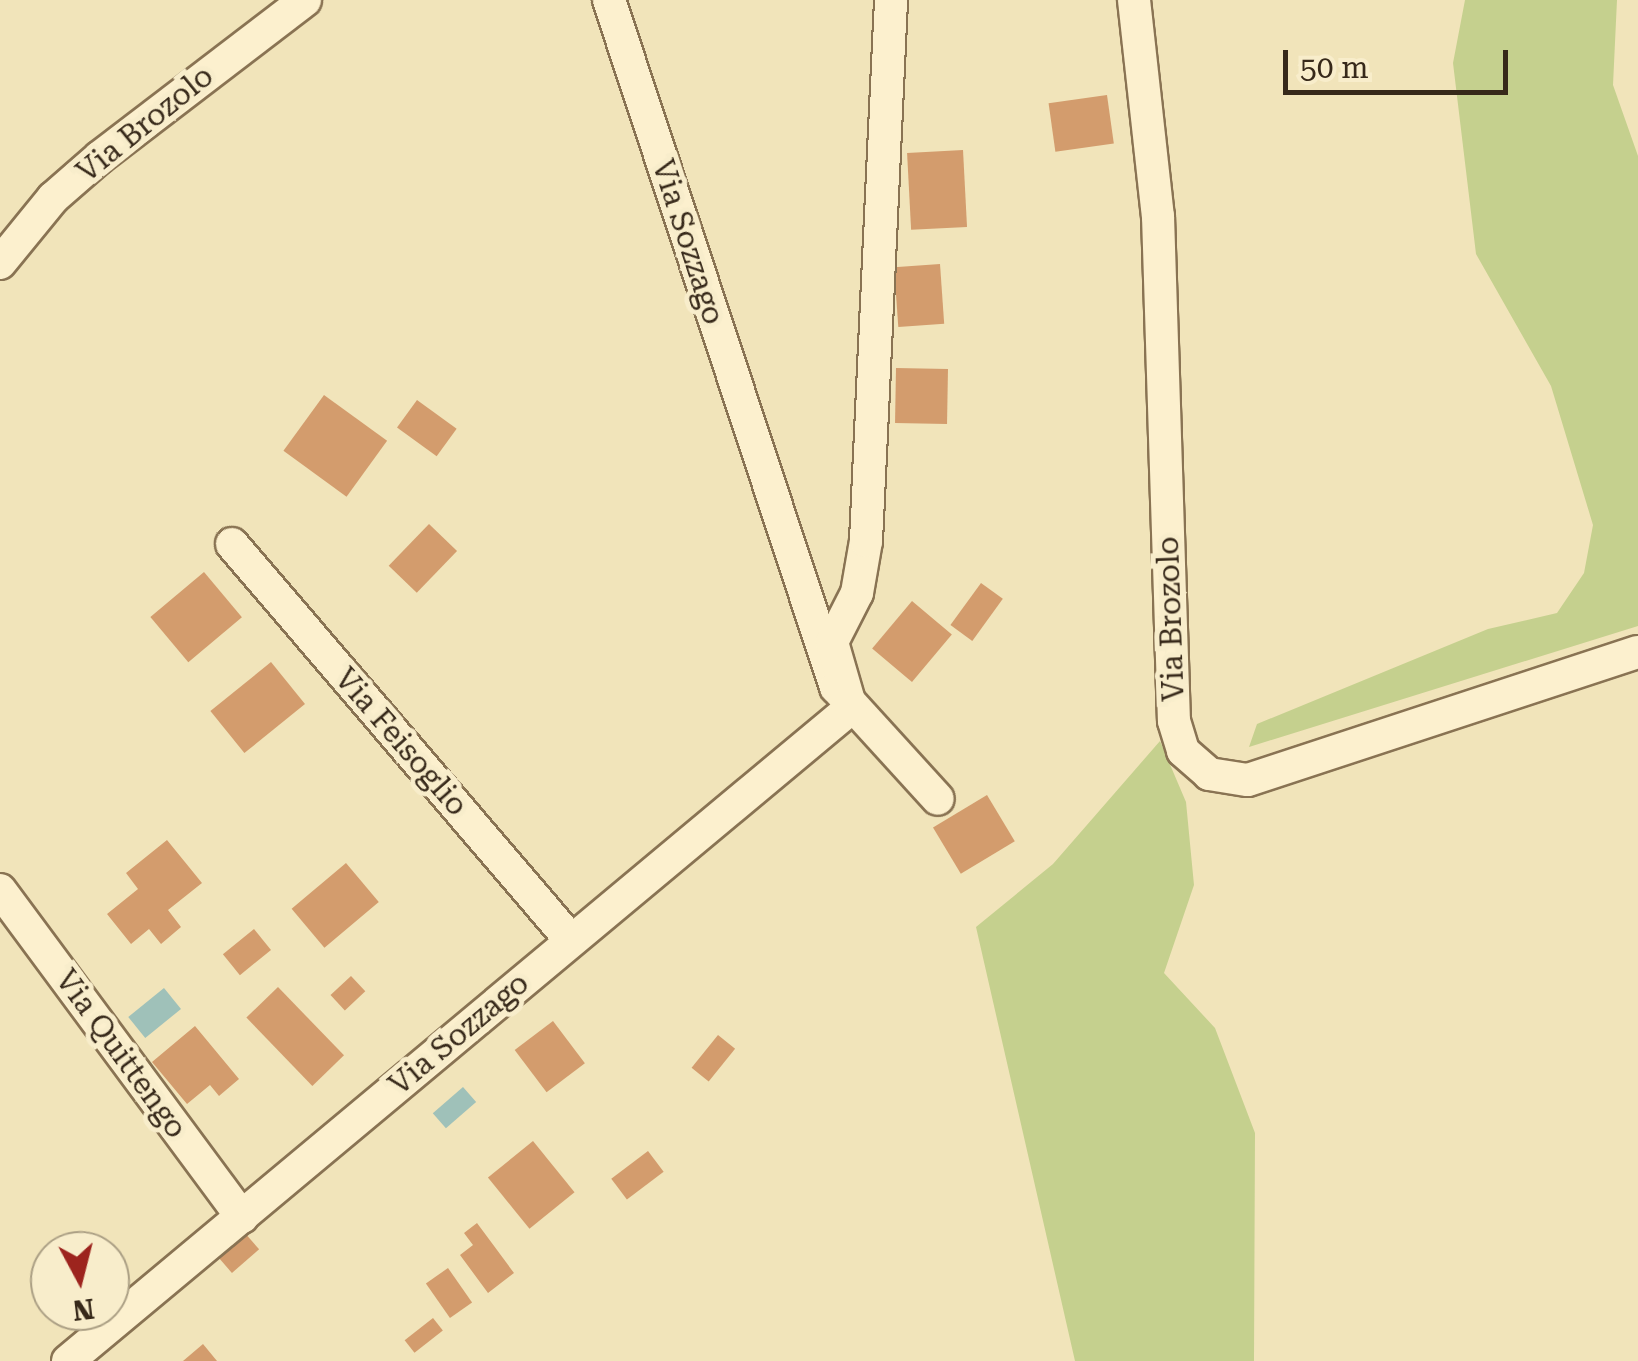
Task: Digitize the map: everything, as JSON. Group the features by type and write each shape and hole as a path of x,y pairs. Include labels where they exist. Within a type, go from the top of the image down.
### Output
{"street":[{"name":"Via Brozolo","path":"0,264 53,198 100,157 305,0"},
{"name":"Via Sozzago","path":"609,0 774,512 836,687 850,708 938,799"},
{"name":"Via Sozzago","path":"850,708 832,642 856,593 866,541 891,0"},
{"name":"Via Brozolo","path":"1134,0 1158,216 1174,721 1183,751 1209,774 1248,780 1638,652"},
{"name":"Via Feisoglio","path":"232,544 570,939"},
{"name":"Via Sozzago","path":"68,1361 850,708"},
{"name":"Via Quittengo","path":"0,890 242,1217"}],"green space":[{"path":"1465,0 1617,0 1613,85 1638,156 1638,626 1249,747 1257,724 1488,629 1557,613 1584,573 1593,525 1551,386 1476,254 1453,63"},
{"path":"1160,741 1186,802 1194,885 1164,973 1215,1028 1255,1133 1254,1361 1075,1361 976,927 1053,864"}],"water":[{"path":"164,988 181,1009 145,1038 128,1017"},
{"path":"463,1087 476,1102 446,1128 433,1113"}],"building":[{"path":"1107,95 1114,144 1055,152 1049,103"},
{"path":"963,150 967,227 911,230 907,153"},
{"path":"940,264 944,324 898,327 894,267"},
{"path":"896,368 948,369 947,424 895,423"},
{"path":"324,395 387,441 347,497 283,451"},
{"path":"417,400 457,429 437,456 397,428"},
{"path":"429,524 457,551 417,593 389,566"},
{"path":"204,572 242,617 188,662 150,617"},
{"path":"981,583 1003,599 972,641 950,625"},
{"path":"912,601 952,634 912,682 872,648"},
{"path":"271,662 305,704 244,753 210,711"},
{"path":"987,795 1015,841 961,874 933,827"},
{"path":"167,840 202,883 168,910 181,927 161,944 149,929 131,944 107,914 138,889 126,873"},
{"path":"346,863 379,902 324,948 292,909"},
{"path":"254,929 271,950 240,975 223,954"},
{"path":"351,976 365,991 345,1010 331,995"},
{"path":"278,987 344,1055 312,1086 246,1018"},
{"path":"553,1021 585,1063 547,1092 515,1050"},
{"path":"195,1026 239,1079 219,1096 210,1085 187,1104 152,1062"},
{"path":"718,1035 735,1049 709,1081 692,1068"},
{"path":"533,1141 575,1192 529,1229 488,1178"},
{"path":"648,1151 664,1172 627,1199 611,1179"},
{"path":"477,1223 514,1273 488,1293 460,1255 473,1245 464,1233"},
{"path":"244,1232 259,1249 232,1273 217,1256"},
{"path":"448,1268 472,1302 450,1318 426,1283"},
{"path":"433,1318 443,1331 414,1353 405,1340"},
{"path":"203,1344 217,1361 183,1361"}]}
